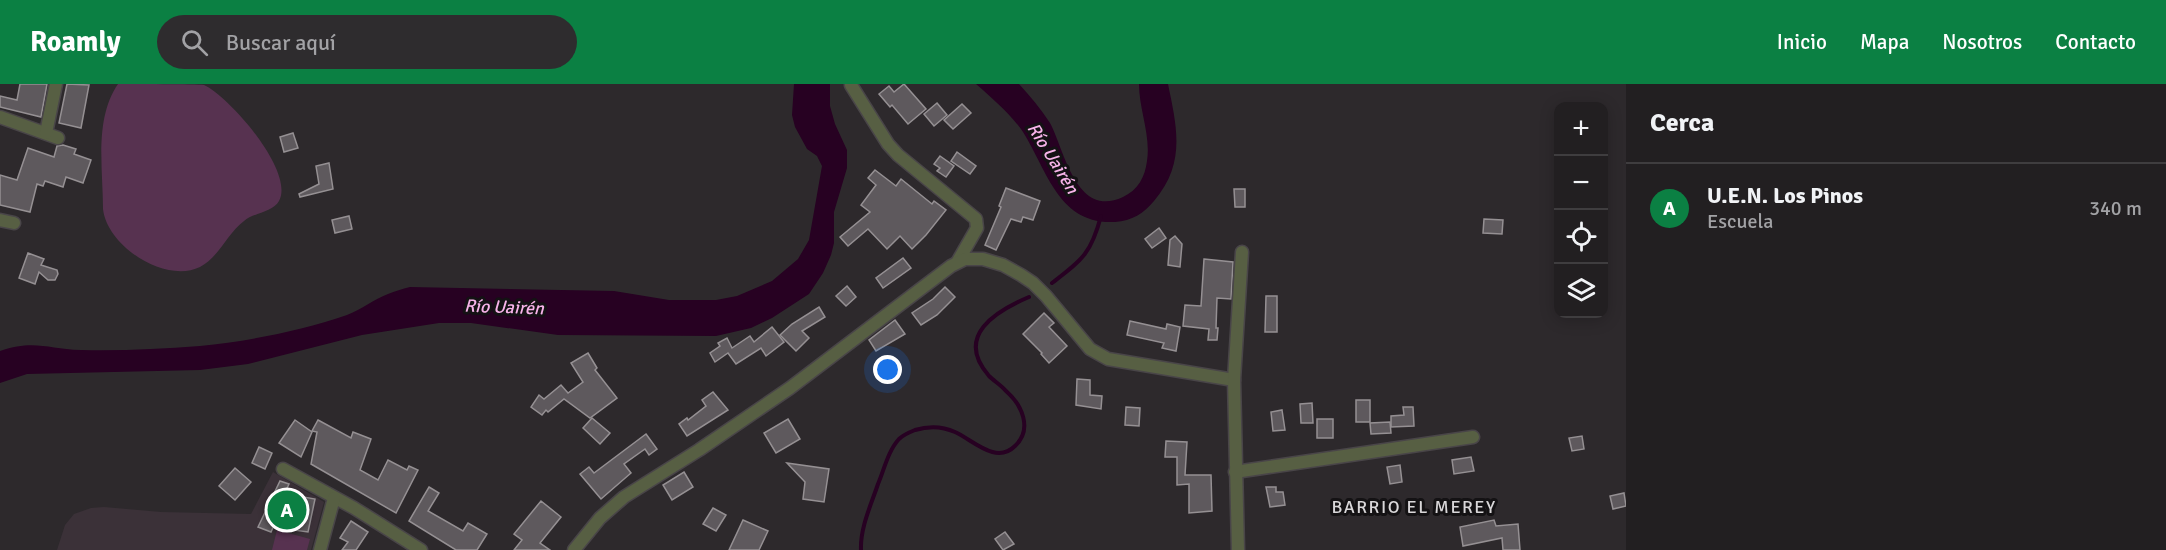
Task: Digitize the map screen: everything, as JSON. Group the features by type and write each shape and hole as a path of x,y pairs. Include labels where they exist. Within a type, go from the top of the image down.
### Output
{"street":[{"path":"0,117 52,136 56,84"},
{"path":"574,550 600,518 624,497 790,388 958,261 977,228 976,219 898,155 888,144 851,85"},
{"path":"0,220 14,223"},
{"path":"1238,550 1234,380 1242,252"},
{"path":"958,261 975,258 993,261 1033,283 1090,349 1108,359 1234,380"},
{"path":"1235,472 1473,437"},
{"path":"283,469 421,550"},
{"path":"320,550 334,498"}],"shaded area":[{"path":"118,84 204,85 229,104 243,119 269,155 278,172 281,188 276,205 244,221 213,257 200,267 186,271 155,266 126,248 107,223 103,209 101,161 103,128 110,98"},
{"path":"273,472 324,502 311,550 57,550 65,525 74,514 91,508 251,514"},
{"path":"277,530 310,539 307,550 272,550"}],"water":[{"name":"Río Uairén","path":"794,84 830,84 830,106 835,124 847,150 847,168 834,212 834,243 823,273 809,294 772,318 751,328 716,336 558,335 471,323 439,323 362,335 248,364 200,370 27,374 0,383 0,351 12,347 32,345 81,350 125,350 200,346 237,341 293,331 329,321 352,313 383,296 410,287 614,291 669,300 716,300 737,296 772,281 798,259 809,240 822,166 817,156 807,149 795,127 792,115"},
{"name":"Río Uairén","path":"976,84 1019,84 1050,123 1067,165 1083,191 1094,199 1107,201 1123,197 1133,191 1145,172 1148,151 1139,84 1168,84 1176,130 1176,145 1171,173 1164,187 1146,209 1127,220 1115,222 1095,220 1080,214 1056,191 1021,129"}],"building":[{"path":"20,84 47,84 41,117 0,107 0,96 17,100"},
{"path":"67,84 89,85 81,128 59,123"},
{"path":"904,84 926,109 908,124 879,94 889,86 894,92"},
{"path":"937,103 947,115 934,126 924,114"},
{"path":"962,104 971,113 953,129 944,120"},
{"path":"293,133 298,148 284,152 280,137"},
{"path":"63,145 76,149 74,154 91,160 83,183 66,177 63,187 45,181 43,186 37,184 30,212 0,205 0,175 17,180 28,148 54,157 57,146"},
{"path":"957,152 976,166 970,174 951,161"},
{"path":"940,156 954,166 946,177 937,171 940,168 934,164"},
{"path":"329,163 333,189 300,197 299,194 319,184 316,166"},
{"path":"875,170 896,186 901,179 932,204 934,201 946,210 912,249 900,236 887,249 868,229 848,246 840,237 870,212 861,205 876,185 868,178"},
{"path":"1006,188 1040,201 1033,220 1023,217 1021,222 1011,219 996,250 985,245 1001,207 999,206"},
{"path":"1234,189 1245,189 1245,207 1235,207"},
{"path":"349,216 352,229 335,233 332,220"},
{"path":"1484,219 1503,220 1502,234 1483,233"},
{"path":"1159,228 1166,238 1152,248 1145,239"},
{"path":"1175,236 1182,244 1180,267 1168,265 1170,240"},
{"path":"28,253 44,259 41,265 57,270 55,280 48,280 39,272 35,284 19,278"},
{"path":"903,258 911,268 883,288 876,278"},
{"path":"1204,259 1233,262 1231,299 1217,298 1217,340 1208,340 1209,329 1183,326 1185,305 1201,306"},
{"path":"847,286 856,297 846,306 836,296"},
{"path":"945,287 955,297 937,315 921,325 912,313 933,299"},
{"path":"1266,296 1277,296 1277,332 1265,332"},
{"path":"819,307 825,317 802,331 809,338 796,351 780,335 792,324"},
{"path":"1044,313 1054,323 1049,327 1067,346 1049,363 1023,334"},
{"path":"895,320 905,334 876,351 869,340"},
{"path":"1130,321 1166,329 1167,324 1180,327 1176,351 1162,348 1164,343 1127,335"},
{"path":"772,327 784,342 766,356 761,348 736,364 728,353 715,362 710,353 720,346 718,343 727,338 732,348 750,336 754,342"},
{"path":"588,353 597,368 595,370 617,398 590,418 564,399 542,415 531,407 539,395 544,399 561,385 568,393 583,382 571,363"},
{"path":"1077,379 1090,380 1090,395 1102,396 1101,409 1076,405"},
{"path":"713,392 728,410 687,436 679,424 706,406 702,400"},
{"path":"1356,400 1370,400 1370,422 1356,422"},
{"path":"1312,403 1313,423 1301,423 1300,404"},
{"path":"1126,407 1140,408 1139,426 1125,425"},
{"path":"1403,407 1413,407 1414,426 1391,427 1391,416 1404,415"},
{"path":"1282,410 1285,430 1273,431 1271,412"},
{"path":"592,418 610,433 600,444 583,428"},
{"path":"788,419 800,439 776,453 764,433"},
{"path":"1317,419 1333,419 1333,438 1317,438"},
{"path":"295,420 312,432 301,457 279,443"},
{"path":"318,420 351,438 353,432 371,439 360,470 378,480 388,460 407,470 409,466 418,470 396,513 311,464 317,432 312,431"},
{"path":"1390,422 1391,433 1371,434 1370,423"},
{"path":"646,434 657,449 649,455 645,449 624,464 631,473 601,499 580,474 589,467 594,473"},
{"path":"1582,436 1584,449 1572,451 1569,438"},
{"path":"1166,441 1187,442 1185,475 1211,475 1212,511 1189,513 1189,484 1177,485 1177,457 1165,457"},
{"path":"259,447 272,453 265,469 252,463"},
{"path":"1471,457 1474,471 1454,474 1452,460"},
{"path":"787,463 829,469 824,502 803,499 805,482"},
{"path":"1400,465 1402,482 1390,484 1387,467"},
{"path":"235,468 251,482 235,500 219,486"},
{"path":"684,472 693,487 672,500 663,485"},
{"path":"280,481 289,484 280,504 300,514 304,497 315,499 308,532 294,530 276,521 271,532 258,527"},
{"path":"429,487 439,493 428,511 463,531 468,523 487,534 477,550 456,550 409,521"},
{"path":"1266,487 1276,487 1276,492 1283,492 1285,505 1270,507"},
{"path":"1624,493 1626,506 1613,509 1610,496"},
{"path":"541,501 561,517 540,543 550,550 514,550 522,540 514,534"},
{"path":"713,508 726,515 716,531 703,524"},
{"path":"743,520 768,531 759,550 729,550"},
{"path":"1494,520 1496,526 1518,524 1520,550 1503,550 1502,538 1463,546 1460,527"},
{"path":"351,521 368,532 356,550 342,550 348,542 340,538"},
{"path":"1005,532 1014,544 1003,550 995,539"}],"waterway":[{"path":"1052,283 1084,255 1093,239 1101,216"},
{"path":"861,550 864,525 878,484 892,449 902,436 920,429 940,428 955,432 992,452 1000,453 1008,451 1020,439 1024,425 1021,410 1012,397 989,376 979,362 976,349 978,337 993,318 1029,297"}],"place":[{"name":"U.E.N. Los Pinos","path":"287,510"}],"district":[{"name":"BARRIO EL MEREY","path":"1414,507"}]}
